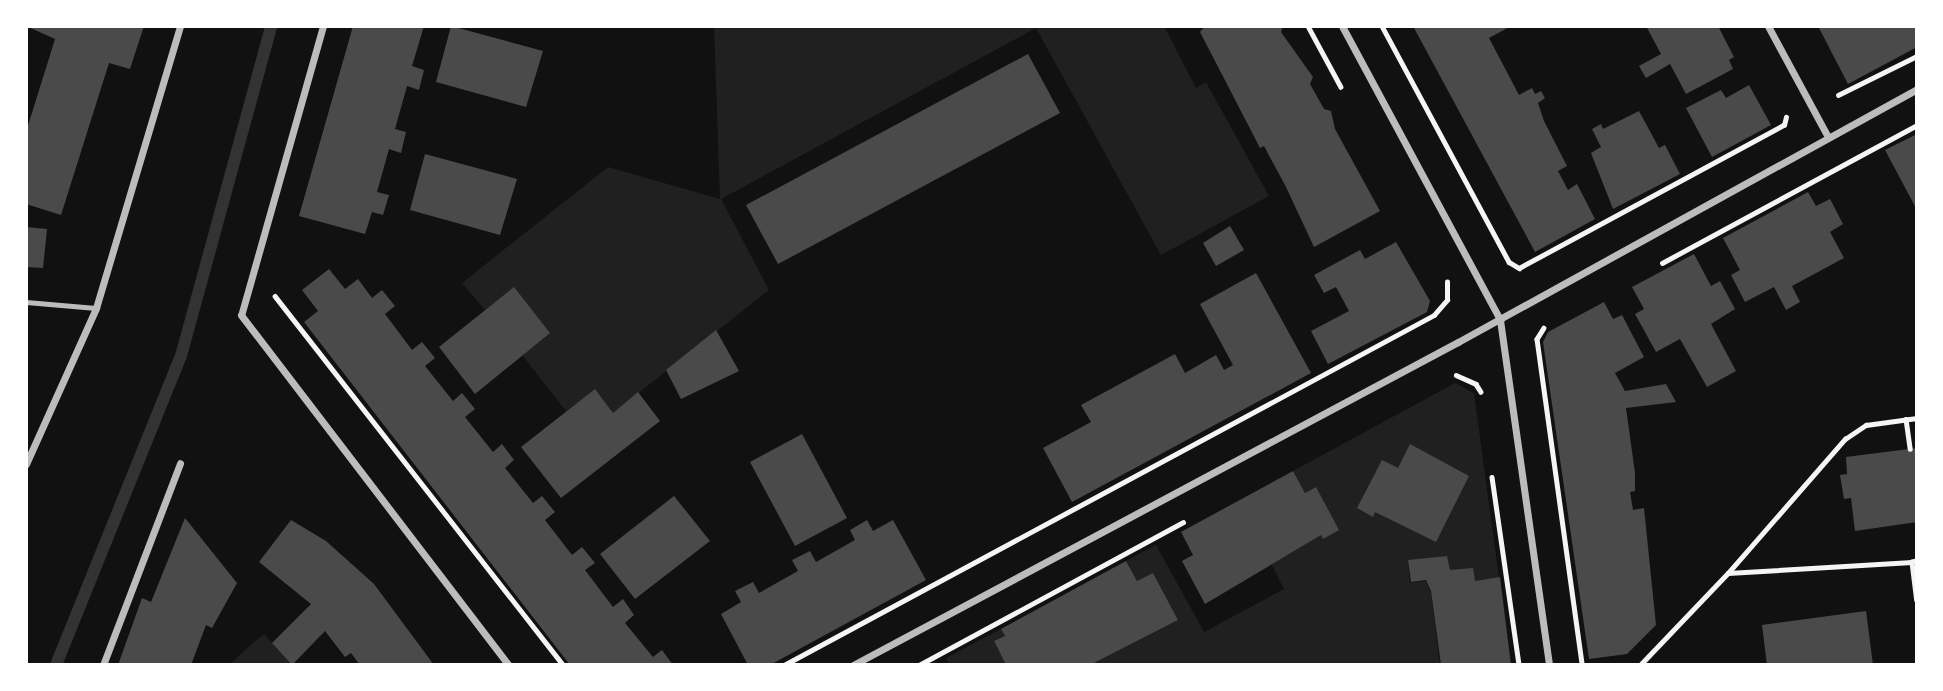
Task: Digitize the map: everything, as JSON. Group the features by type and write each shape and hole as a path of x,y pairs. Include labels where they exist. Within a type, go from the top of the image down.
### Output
{"street":[{"path":"26,464 96,308 180,26"},
{"path":"323,26 241,315 509,665"},
{"path":"1342,26 1500,320 1549,665"},
{"path":"1768,26 1828,137"},
{"path":"853,665 1500,320 1917,89"},
{"path":"103,665 180,463"}],"lane":[{"path":"26,302 96,308"}],"path":[{"path":"1382,26 1509,262 1519,268 1784,125 1785,113"},
{"path":"1838,95 1917,56"},
{"path":"1654,268 1917,125"},
{"path":"272,292 563,665"},
{"path":"784,665 1434,315 1447,300"},
{"path":"1546,326 1537,339 1582,665"},
{"path":"1446,380 1458,373 1476,384 1482,403"},
{"path":"1640,665 1728,573 1845,439 1866,425 1917,418"},
{"path":"1906,419 1910,449"},
{"path":"1492,472 1519,665"},
{"path":"919,665 1189,519"},
{"path":"1728,573 1914,561 1917,600"}],"shaded area":[{"path":"714,26 1164,26 1196,88 1206,82 1269,196 1161,255 1036,28 721,199 769,290 613,413 595,390 566,411 522,355 550,333 514,288 485,310 462,283 608,167 720,199"},
{"path":"1455,383 1474,393 1499,578 1474,581 1449,571 1446,556 1408,561 1410,583 1426,581 1431,593 1440,665 1090,665 1178,620 1153,573 1137,581 1126,561 1156,545 1204,632 1284,589 1271,563 1321,535 1315,487 1305,493 1293,471"},
{"path":"1001,629 1005,636 994,642 1006,665 950,665 946,658"},
{"path":"264,634 292,665 229,665 243,652"}],"building":[{"path":"26,26 144,26 130,69 109,63 61,215 26,204 26,132 55,39"},
{"path":"353,26 424,26 412,66 424,70 419,90 407,86 395,129 406,132 401,153 389,149 377,192 389,195 383,215 372,212 365,234 299,216"},
{"path":"451,26 543,51 526,107 436,82"},
{"path":"1205,26 1283,26 1281,32 1313,77 1310,84 1324,109 1331,111 1335,129 1380,211 1314,247 1286,187 1264,146 1260,148 1200,32"},
{"path":"1413,26 1511,26 1489,38 1519,95 1532,88 1535,94 1541,91 1545,98 1538,103 1544,121 1567,166 1558,171 1568,190 1577,184 1595,219 1535,252"},
{"path":"1646,26 1718,26 1734,57 1729,60 1733,69 1686,94 1670,64 1646,78 1639,66 1661,54"},
{"path":"1818,26 1917,26 1917,47 1848,84"},
{"path":"1028,54 1060,113 778,264 746,205"},
{"path":"1749,85 1771,125 1712,157 1686,108 1721,90 1726,98"},
{"path":"1639,111 1659,148 1665,145 1680,174 1613,209 1591,153 1601,147 1592,129 1601,124 1603,129"},
{"path":"1917,134 1917,210 1885,150"},
{"path":"425,154 517,179 500,235 410,210"},
{"path":"1808,192 1816,206 1830,199 1843,224 1830,232 1844,258 1792,286 1800,302 1786,310 1774,287 1745,302 1731,275 1740,270 1723,238"},
{"path":"1230,226 1244,250 1216,266 1203,243"},
{"path":"26,227 47,229 43,268 26,267"},
{"path":"1396,242 1430,301 1427,312 1328,364 1311,331 1349,311 1336,287 1324,293 1314,275 1360,250 1365,259"},
{"path":"1694,254 1711,286 1720,281 1735,309 1711,324 1736,371 1707,387 1680,339 1656,352 1635,314 1644,309 1632,287"},
{"path":"329,269 345,289 358,279 372,298 382,290 395,306 385,314 412,350 422,342 435,358 425,366 453,401 462,393 475,409 465,417 493,452 502,444 514,460 505,468 533,503 542,496 555,512 545,520 572,555 582,547 595,563 585,570 613,607 623,599 634,615 625,623 653,657 662,650 673,665 570,665 304,322 318,311 302,290"},
{"path":"1256,273 1311,373 1072,502 1043,448 1091,422 1081,405 1175,354 1185,373 1216,355 1224,370 1233,365 1200,304"},
{"path":"514,287 550,333 475,394 439,347"},
{"path":"1604,302 1613,319 1622,315 1644,357 1615,373 1625,391 1666,384 1676,402 1626,408 1635,473 1635,491 1630,492 1633,510 1644,508 1656,625 1627,654 1589,659 1543,342 1548,332"},
{"path":"716,330 739,371 681,399 666,370"},
{"path":"595,389 613,413 638,392 660,421 561,498 521,447"},
{"path":"802,434 847,518 795,546 750,462"},
{"path":"1410,444 1469,476 1436,542 1375,512 1373,517 1357,508 1382,460 1398,468"},
{"path":"1917,448 1917,522 1855,531 1851,498 1844,499 1840,475 1847,474 1846,457"},
{"path":"1293,471 1305,493 1316,487 1339,530 1323,539 1321,535 1205,604 1182,561 1193,555 1181,532"},
{"path":"674,496 710,541 635,599 600,554"},
{"path":"185,518 237,583 212,628 206,625 191,665 118,665 142,598 151,602"},
{"path":"291,520 326,541 374,584 434,665 360,665 351,653 345,657 325,631 292,665 272,643 311,604 259,562"},
{"path":"867,520 873,531 893,520 926,580 770,665 748,665 721,614 741,602 735,591 753,582 759,593 798,571 792,560 810,551 816,562 855,540 850,530"},
{"path":"1447,556 1450,570 1473,568 1475,581 1500,577 1511,665 1441,665 1431,591 1426,580 1411,582 1408,560"},
{"path":"1126,561 1137,581 1153,573 1178,620 1090,665 1006,665 994,641 1005,636 1001,629"},
{"path":"1866,611 1873,665 1767,665 1762,625"}],"waterway":[{"path":"56,665 181,356 271,26"}]}
